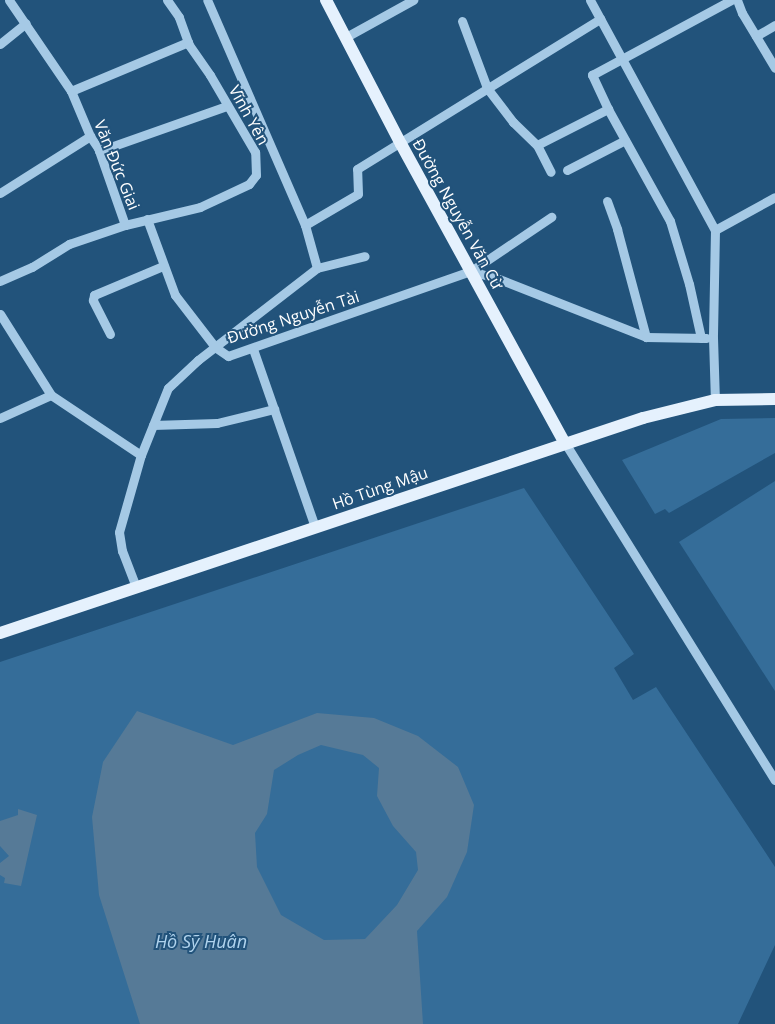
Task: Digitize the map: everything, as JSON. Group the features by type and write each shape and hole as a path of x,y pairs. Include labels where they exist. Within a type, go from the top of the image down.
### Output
{"main road":[{"name":"Đường Nguyễn Văn Cừ","path":"326,0 565,443"},
{"name":"Hồ Tùng Mậu","path":"0,633 643,418 715,400 775,399"}],"street":[{"name":"Văn Đức Giai","path":"0,281 32,267 70,244 125,225 99,152 90,136 71,91 9,0"},
{"name":"Vĩnh Yên","path":"125,225 200,207 249,184 256,175 255,152 188,42 179,17 167,0"},
{"path":"207,0 305,225 317,268"},
{"path":"346,37 413,0"},
{"path":"590,0 715,230 713,338 715,400"},
{"path":"701,338 689,284 670,221 624,140 592,75 731,0"},
{"path":"737,0 775,68"},
{"path":"305,225 358,194 357,169 402,144 487,88 600,18"},
{"path":"462,20 487,88 512,122 537,145 551,172"},
{"path":"0,44 26,23"},
{"path":"756,36 775,26"},
{"path":"71,91 188,42"},
{"path":"99,152 227,106"},
{"path":"537,145 608,109"},
{"path":"0,193 90,136"},
{"path":"567,170 624,140"},
{"path":"715,230 775,197"},
{"path":"606,201 617,229 646,337"},
{"name":"Đường Nguyễn Tài","path":"136,587 122,551 119,532 141,455 168,388 215,347 228,356 254,349 471,271 551,217"},
{"path":"147,219 175,295 215,347 317,268 366,256"},
{"path":"110,334 93,300 94,295 163,266"},
{"path":"471,271 499,279 646,337 713,338"},
{"path":"0,314 51,395 141,455"},
{"path":"254,349 315,527"},
{"path":"0,418 51,395"},
{"path":"153,425 218,423 274,409"},
{"path":"565,443 775,780"}],"shaded area":[{"path":"775,418 775,453 669,513 665,509 655,514 622,460 721,419"},
{"path":"775,481 775,691 679,542"},
{"path":"524,488 634,654 614,668 633,700 656,687 775,867 775,945 738,1024 0,1024 0,662"}],"water":[{"name":"Hồ Sỹ Huân","path":"137,711 233,745 317,713 374,718 418,736 458,767 474,805 467,852 447,897 417,931 423,1024 140,1024 99,895 92,817 103,762","holes":["321,745 363,755 379,768 377,796 393,826 416,852 418,870 397,905 365,939 324,940 281,915 257,867 255,833 267,814 274,770 298,755"]},
{"path":"18,809 37,815 21,886 4,883 5,878 0,875 0,863 9,856 0,846 0,821 18,815"}]}
